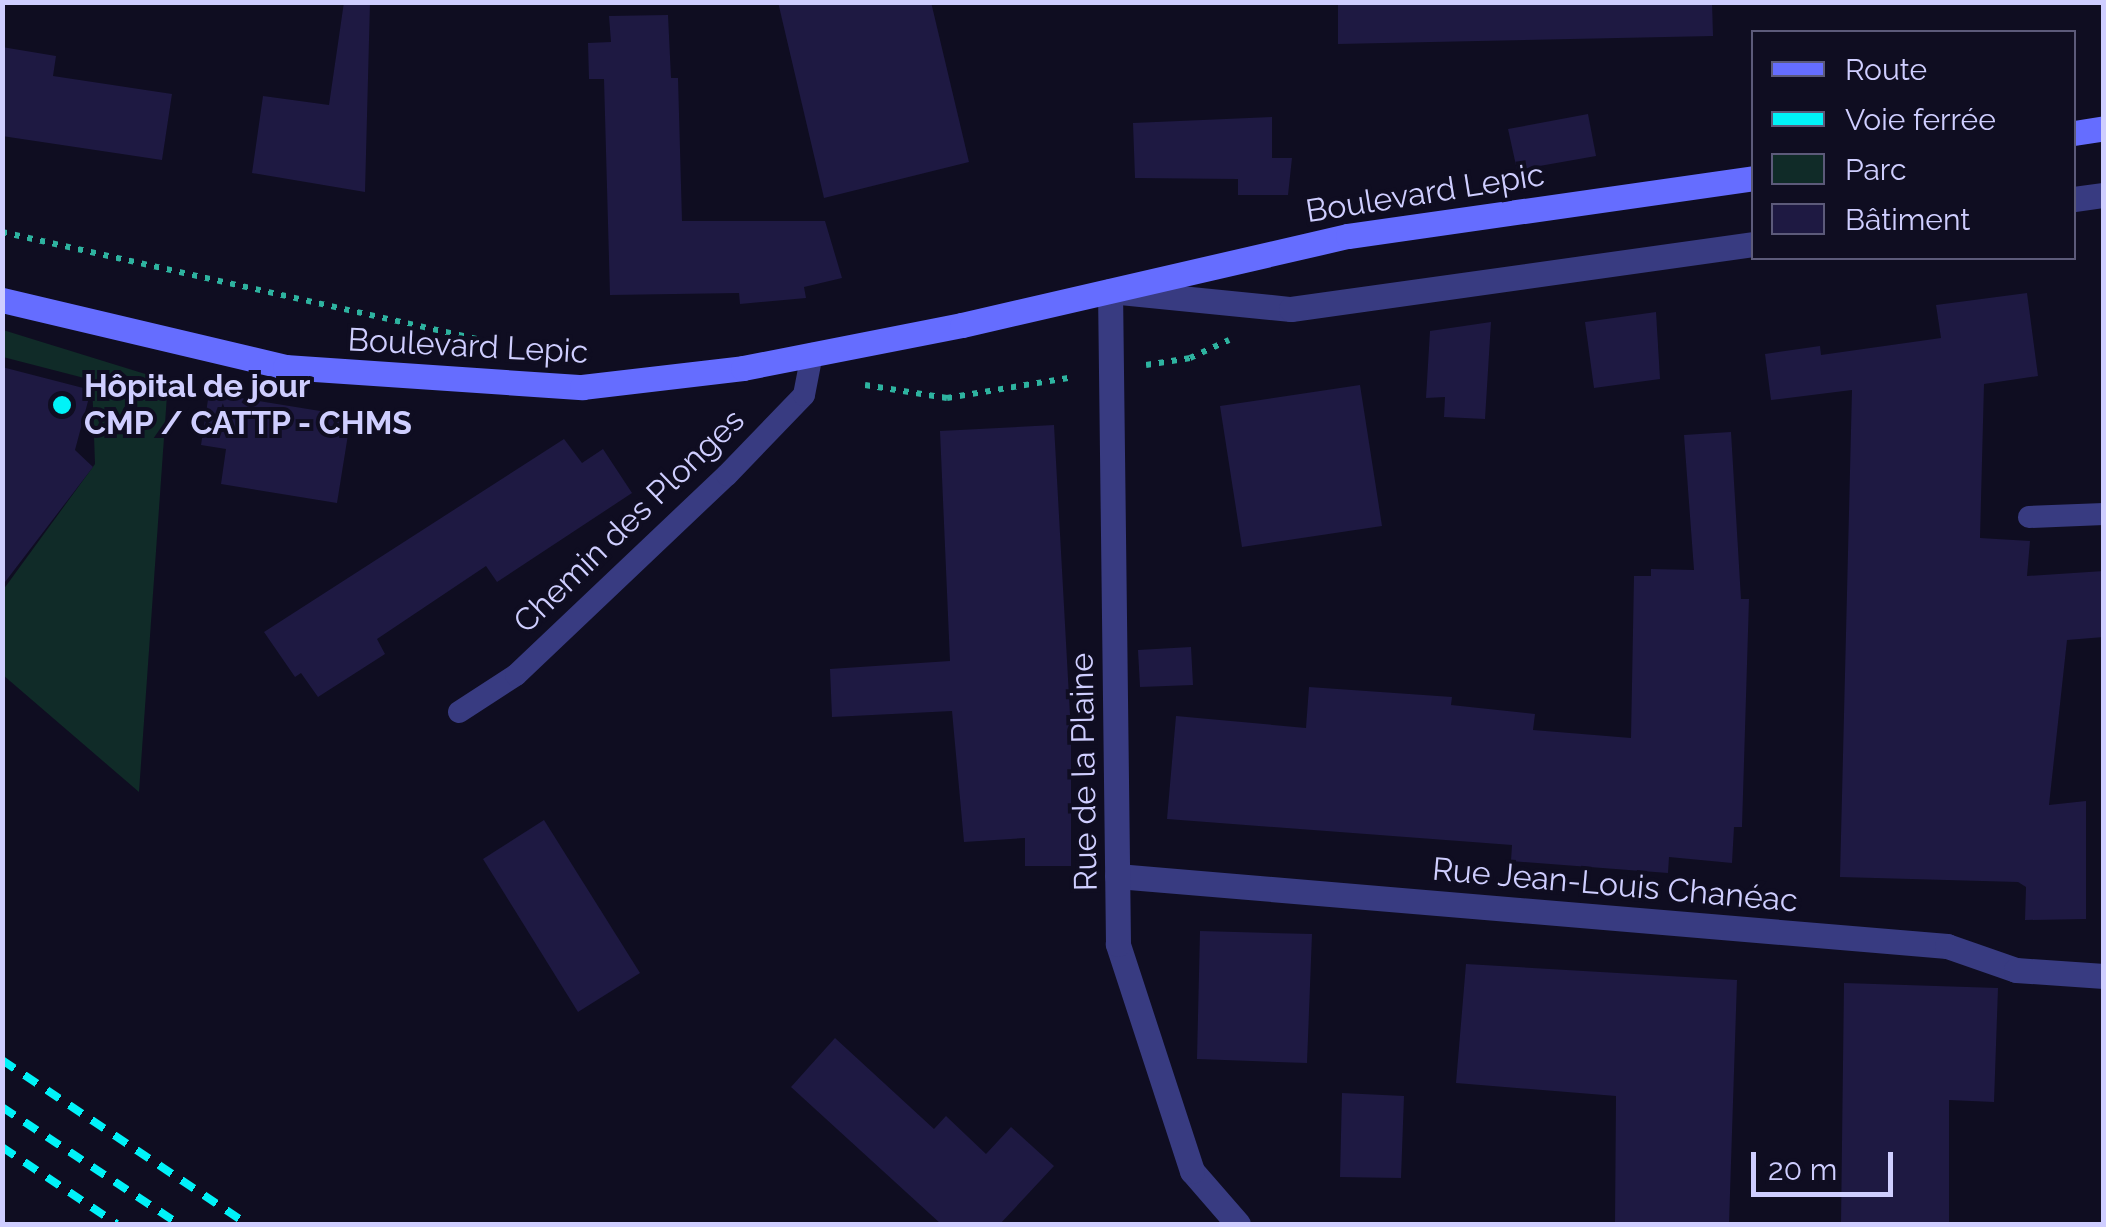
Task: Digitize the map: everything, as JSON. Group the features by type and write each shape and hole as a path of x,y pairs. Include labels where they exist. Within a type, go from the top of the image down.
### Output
{"main road":[{"path":"2076,133 2104,128"},
{"name":"Boulevard Lepic","path":"2,300 229,358 519,386 623,384 812,354 1348,236 1751,178"}],"street":[{"path":"2076,199 2104,195"},
{"name":"Boulevard Lepic","path":"1110,291 1291,309 1751,244"},
{"name":"Rue de la Plaine","path":"1110,291 1118,944 1192,1171 1238,1224"},
{"name":"Rue Jean-Louis Chanéac","path":"1118,876 1948,946 2016,970 2104,976"}],"lane":[{"name":"Chemin des Plonges","path":"459,712 516,674 727,475 804,396 812,354"},
{"path":"2029,517 2104,514"}],"path":[{"path":"2,232 492,342 519,386"},
{"path":"812,354 863,384 947,398 1190,358 1291,309"}],"green space":[{"path":"3,330 168,381 139,792 3,675 3,590 95,464 92,380 3,357"}],"building":[{"path":"344,2 370,2 365,192 252,173 263,96 329,105"},
{"path":"778,2 931,2 969,162 824,198"},
{"path":"1338,2 1712,2 1713,36 1338,44"},
{"path":"668,15 671,78 678,78 682,221 825,221 842,278 804,287 806,298 740,304 739,293 610,295 604,79 589,79 588,43 611,42 609,16"},
{"path":"2,47 56,56 53,76 172,94 162,160 2,136"},
{"path":"1588,114 1596,156 1517,170 1508,129"},
{"path":"1272,117 1272,158 1292,158 1288,195 1238,195 1238,179 1135,178 1133,123"},
{"path":"2027,293 2038,376 1984,384 1980,538 2030,541 2027,576 2104,571 2104,637 2067,640 2049,805 2086,801 2086,919 2025,920 2026,887 2018,882 1840,877 1852,390 1771,400 1765,354 1820,346 1821,355 1941,338 1936,305"},
{"path":"1656,312 1660,379 1594,388 1585,322"},
{"path":"1491,322 1485,419 1444,417 1445,397 1426,398 1430,331"},
{"path":"2,367 91,390 75,450 93,467 2,586"},
{"path":"1360,385 1382,526 1242,547 1220,406"},
{"path":"209,393 351,416 337,503 221,484 226,449 201,445"},
{"path":"1054,425 1071,733 1071,866 1025,866 1025,838 964,842 952,711 832,717 830,669 950,661 940,431"},
{"path":"1731,432 1741,599 1749,599 1742,827 1734,827 1732,863 1669,857 1668,873 1511,861 1512,845 1167,819 1176,716 1306,728 1309,687 1452,697 1451,705 1535,714 1533,730 1631,738 1634,576 1651,576 1651,569 1694,570 1684,435"},
{"path":"564,439 582,463 603,449 632,493 497,582 486,566 377,639 385,654 318,697 301,673 295,677 264,632"},
{"path":"1191,647 1193,685 1140,687 1138,650"},
{"path":"544,820 640,973 578,1012 483,859"},
{"path":"1200,931 1312,934 1307,1063 1197,1059"},
{"path":"1466,964 1737,980 1729,1224 1615,1224 1616,1096 1456,1083"},
{"path":"1844,983 1998,988 1994,1102 1949,1100 1949,1224 1841,1224"},
{"path":"835,1038 934,1129 946,1116 986,1154 1011,1127 1054,1166 1000,1224 941,1224 791,1087"},
{"path":"1342,1093 1404,1096 1401,1178 1340,1177"}],"railway":[{"path":"2,1060 247,1224"},
{"path":"2,1107 179,1224"},
{"path":"2,1147 117,1224"}],"place":[{"name":"Hôpital de jour CMP / CATTP - CHMS","path":"62,405"}]}
